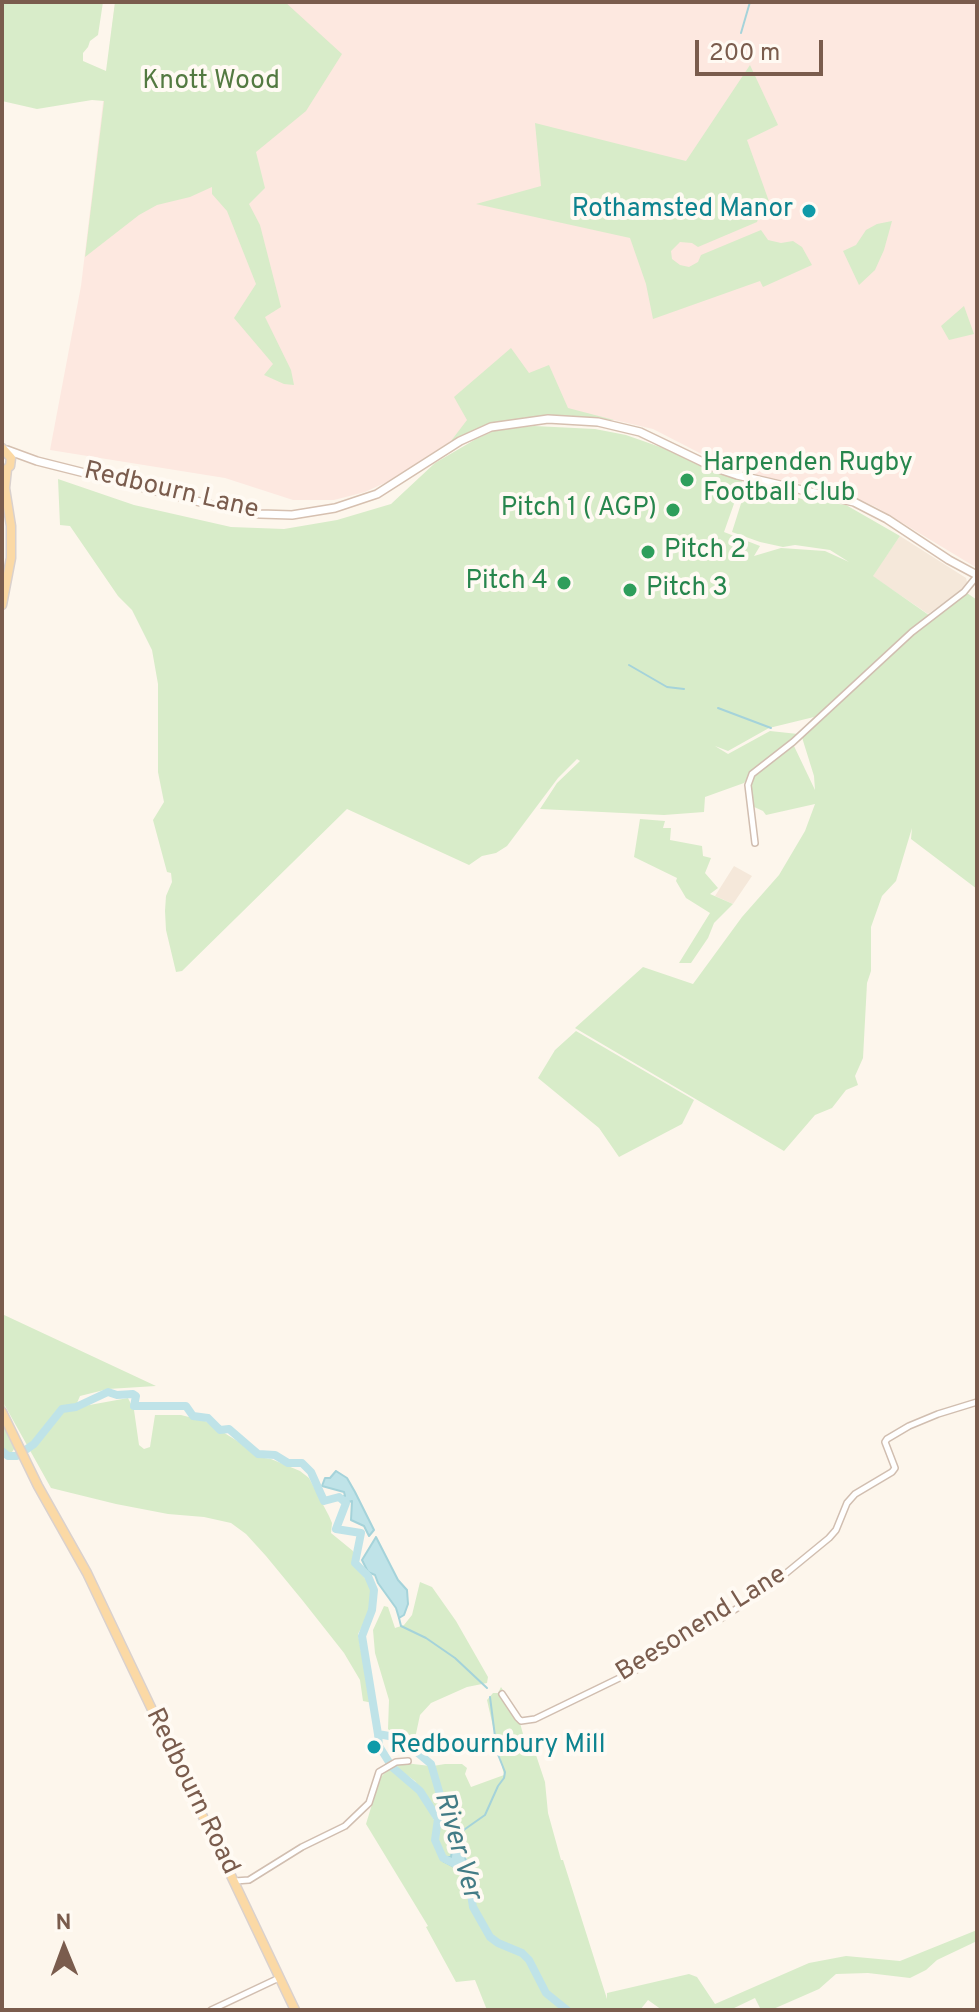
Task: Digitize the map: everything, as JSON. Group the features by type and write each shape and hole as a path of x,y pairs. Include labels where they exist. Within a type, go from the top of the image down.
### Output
{"main road":[{"name":"Redbourn Lane","path":"4,449 29,459 234,510 293,515 335,508 377,494 460,441 491,427 548,419 598,422 640,432 737,475 854,502 887,519 977,576"},
{"path":"2,605 12,541 4,485 10,456 4,449"},
{"name":"Redbourn Lane","path":"7,468 29,459"},
{"name":"Redbourn Road","path":"2,1412 87,1573 295,2010"}],"street":[{"path":"755,843 748,785 752,774 793,742 912,632 964,592 977,576"},
{"name":"Beesonend Lane","path":"502,1694 521,1721 535,1719 638,1669 673,1643 722,1618 768,1588 829,1538 855,1494 892,1472 895,1468 885,1442 887,1439 938,1414 977,1402"},
{"path":"235,1881 249,1880 355,1818 369,1803 379,1772 390,1765 408,1761"},
{"path":"241,1895 249,1880"},
{"path":"211,2010 280,1978"}],"shaded area":[{"path":"115,2 977,2 977,568 876,507 840,491 725,466 653,429 614,420 528,417 492,423 451,441 389,481 365,492 334,500 293,500 225,478 50,450 81,286"},
{"path":"900,536 966,578 968,586 928,614 872,576"},
{"path":"734,866 752,876 733,904 715,896"}],"green space":[{"name":"Knott Wood","path":"2,2 103,2 98,35 83,53 83,61 106,71 115,2 285,2 342,54 306,111 256,152 265,188 249,204 260,225 281,307 265,317 291,370 294,385 264,375 273,364 234,318 256,284 227,211 212,194 212,187 190,197 157,205 139,215 85,257 104,101 92,100 37,109 2,101"},
{"path":"750,65 778,125 747,140 771,207 760,213 757,222 698,247 680,242 671,251 672,259 689,267 698,262 701,255 761,230 768,240 781,243 793,241 802,247 812,265 763,287 760,281 653,319 646,284 630,238 476,204 541,186 535,123 686,161"},
{"path":"892,221 875,270 859,285 843,251 856,245 866,230"},
{"path":"964,306 974,334 949,340 941,326"},
{"path":"511,348 529,373 549,365 568,408 614,420 528,417 492,423 451,441 467,420 454,397"},
{"path":"534,426 595,429 626,435 742,481 724,532 760,546 754,556 781,548 825,551 849,562 830,550 795,545 783,547 732,532 744,494 744,482 802,499 846,505 900,536 873,576 933,618 967,593 977,600 977,889 911,839 912,828 896,881 882,896 871,927 871,971 867,983 863,1058 855,1076 858,1085 846,1090 832,1108 815,1115 784,1151 575,1028 643,967 693,984 742,917 779,875 805,831 815,804 766,815 752,806 749,788 753,777 794,746 815,790 814,776 800,731 814,717 769,728 728,751 715,746 728,754 770,731 798,734 753,770 744,783 705,797 704,812 664,815 540,809 557,783 580,761 577,759 558,778 507,846 469,865 347,809 182,971 176,972 165,911 171,873 167,872 153,820 164,802 158,772 158,684 152,650 132,610 118,596 70,526 60,525 58,479 134,505 231,527 284,529 337,520 391,504 435,463 476,439 496,430"},
{"path":"640,819 665,821 663,828 671,828 670,840 702,846 703,856 711,858 705,873 718,888 710,894 733,904 714,923 691,963 679,963 710,913 686,898 677,878 634,857"},
{"path":"576,1031 694,1100 682,1124 619,1157 599,1128 538,1078 555,1050"},
{"path":"2,1314 156,1386 108,1389 80,1396 77,1403 84,1406 128,1398 134,1410 139,1445 144,1449 150,1447 155,1415 181,1415 205,1421 258,1457 271,1459 309,1478 332,1523 331,1533 353,1551 353,1565 369,1583 368,1615 358,1634 373,1703 363,1701 360,1680 344,1653 303,1601 246,1534 231,1523 116,1504 51,1488 4,1404 19,1442 12,1452 2,1454"},
{"path":"420,1582 432,1587 456,1621 488,1677 487,1683 467,1687 431,1703 420,1715 414,1743 394,1735 388,1729 389,1700 375,1653 373,1630 384,1606 388,1607 395,1628 404,1625 412,1615"},
{"path":"501,1687 508,1698 506,1707 520,1723 536,1755 545,1782 548,1813 561,1860 607,1999 607,1993 689,1974 697,1977 715,2004 809,1963 846,1956 900,1961 977,1930 977,1941 937,1960 910,1978 868,1973 836,1974 819,1989 771,2010 761,2010 755,1998 730,2010 662,2010 648,2000 640,2010 570,2010 547,1992 523,1951 491,1936 473,1907 472,1892 475,1889 465,1853 460,1850 460,1835 444,1804 433,1766 462,1764 467,1768 465,1774 471,1787 504,1775 487,1700"},
{"path":"393,1765 430,1766 441,1803 453,1828 451,1857 446,1857 438,1840 440,1819 434,1809 415,1781"},
{"path":"390,1767 421,1796 435,1822 433,1838 440,1858 461,1871 472,1909 489,1938 497,1945 521,1953 544,1995 564,2010 487,2010 475,1980 456,1982 428,1926 366,1824 380,1778"}],"water":[{"path":"336,1471 347,1478 355,1492 374,1530 369,1536 364,1526 351,1520 352,1501 346,1503 339,1497 345,1496 344,1492 322,1486 325,1478 330,1478"},
{"path":"376,1537 398,1580 407,1590 408,1604 404,1615 399,1618 375,1575 368,1572 362,1560"},
{"path":"455,1828 459,1835 459,1851 464,1854 475,1889 469,1896 462,1871 443,1861 451,1857"}],"waterway":[{"path":"741,33 750,2"},
{"path":"629,665 667,687 684,689"},
{"path":"718,708 771,728"},
{"name":"River Ver","path":"2,1451 8,1456 17,1456 34,1444 62,1409 76,1407 108,1392 133,1394 136,1396 134,1406 186,1406 193,1416 208,1418 220,1430 229,1429 258,1454 275,1455 288,1463 302,1463 311,1472 324,1501 339,1497 346,1503 336,1529 361,1533 355,1563 368,1576 374,1590 372,1610 362,1636 378,1734 400,1738 431,1764 443,1805 455,1828 455,1837"},
{"path":"399,1618 401,1626 426,1638 455,1658 487,1688"},
{"path":"458,1834 485,1815 504,1778 505,1772 497,1752 490,1697"},
{"path":"378,1734 379,1746 392,1767 420,1791 438,1819 435,1840 443,1858 453,1863"},
{"name":"River Ver","path":"470,1888 473,1907 490,1937 522,1953 529,1960 546,1993 567,2010"}],"place":[{"name":"Rothamsted Manor","path":"809,211"},
{"name":"Harpenden Rugby Football Club","path":"687,480"},
{"name":"Pitch 1 ( AGP)","path":"673,510"},
{"name":"Pitch 2","path":"648,552"},
{"name":"Pitch 4","path":"564,583"},
{"name":"Pitch 3","path":"630,590"},
{"name":"Redbournbury Mill","path":"374,1747"}]}
